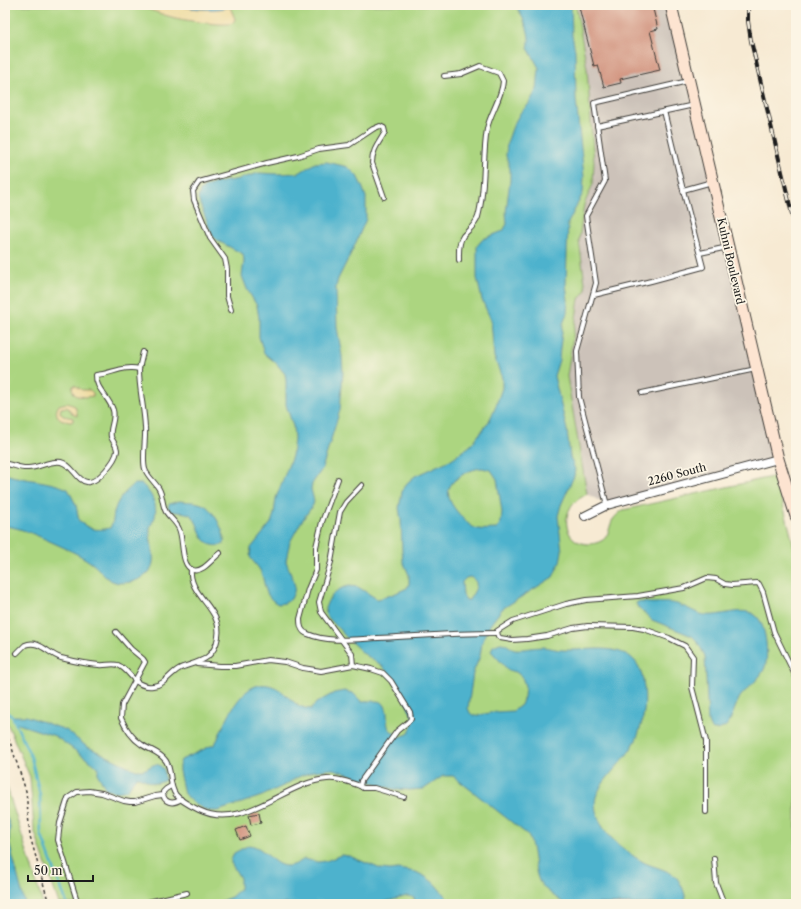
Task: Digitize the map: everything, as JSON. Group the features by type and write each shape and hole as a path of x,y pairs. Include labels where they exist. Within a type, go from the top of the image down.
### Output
{"street":[{"name":"Kuhni Boulevard","path":"671,5 778,459 796,516"},
{"name":"2260 South","path":"585,516 606,505 778,459"}],"lane":[{"path":"444,76 461,74 480,66 499,73 503,81 500,94 487,128 483,194 477,219 460,242 458,260"},
{"path":"606,505 579,397 578,351 596,283 586,216 605,181 594,103 689,80"},
{"path":"597,126 695,104"},
{"path":"594,295 704,267 683,190 664,111"},
{"path":"231,310 228,296 227,268 225,259 210,238 194,200 193,191 198,182 298,156 319,148 349,145 375,127 380,126 384,128 385,132 375,148 372,163 384,197"},
{"path":"683,190 713,182"},
{"path":"700,253 728,247"},
{"path":"18,653 25,645 36,644 60,658 101,665 112,664 119,666 135,681 143,685 154,686 176,670 197,664 208,657 215,646 218,638 218,624 212,610 194,586 191,578 191,569 186,562 179,528 166,511 160,490 144,468 146,428 139,369 143,352"},
{"path":"7,464 28,468 52,462 61,462 69,466 83,481 88,483 100,477 116,455 117,449 111,435 114,417 113,409 97,384 96,375 106,374 123,368 139,369"},
{"path":"642,393 757,369"},
{"path":"338,479 322,522 316,547 316,570 308,589 300,624 303,631 307,634 341,639 497,633"},
{"path":"353,665 352,654 321,612 319,602 331,562 340,512 346,502 362,486"},
{"path":"191,569 196,570 203,568 220,553"},
{"path":"497,633 498,629 513,621 572,602 638,596 684,588 707,578 716,579 725,584 732,585 757,582 761,586 774,632 796,677"},
{"path":"497,633 500,638 516,640 547,636 568,629 580,627 633,627 644,629 669,638 685,646 693,656 692,687 706,741 706,812"},
{"path":"116,632 131,650 144,659 145,662 122,705 121,718 136,740 164,758 169,770 171,786 181,800 188,805 208,814 225,815 256,808 308,784 326,779 337,779 360,783 363,788 374,788 404,797"},
{"path":"208,657 210,665"},
{"path":"197,664 235,666 268,660 285,662 303,668 321,671 353,665 383,673 391,682 411,716 408,722 397,730 360,783"},
{"path":"163,796 165,790 171,786"},
{"path":"78,904 58,840 60,823 68,798 76,792 89,791 130,802 155,796 163,796 166,800 172,802 181,800"},
{"path":"714,858 716,883 724,904"},
{"path":"148,902 187,893"}],"path":[{"path":"5,733 10,742 26,791 30,836 49,904"}],"shaded area":[{"path":"576,5 671,5 778,459 607,505 587,494 567,376 579,299 586,290 579,241 584,205 593,184 594,162 587,69"}],"green space":[{"path":"5,5 576,5 587,69 594,162 593,184 584,205 579,241 586,290 579,299 567,376 587,494 572,505 567,518 568,530 575,540 581,543 596,543 605,538 608,534 612,521 623,510 776,476 796,555 796,904 59,904 34,830 30,777 5,718"},
{"path":"5,781 43,904 5,904"}],"sand":[{"path":"136,5 177,5 198,9 230,7 235,19 233,23 229,24 196,22 170,17"},
{"path":"74,385 82,390 90,390 93,393 93,396 77,396 74,394 72,388"},
{"path":"67,403 75,406 77,416 74,415 67,407 61,408 60,412 63,416 73,418 73,421 71,422 61,419 57,415 59,405"}],"water":[{"path":"177,5 234,5 222,9 198,9"},
{"path":"268,5 307,5 297,9 283,10"},
{"path":"515,5 571,5 572,35 575,50 576,99 584,177 583,193 568,223 566,285 568,300 567,313 563,324 559,360 554,376 567,430 570,457 575,469 574,476 561,505 558,516 562,551 560,562 553,577 502,609 490,625 482,643 480,656 473,673 468,708 470,713 474,716 495,712 513,711 521,705 524,697 525,686 522,677 516,672 508,670 491,651 493,646 499,643 503,643 518,649 542,647 563,650 603,649 618,651 630,656 638,665 644,688 645,703 641,726 632,748 605,780 597,794 595,803 596,811 601,824 617,844 645,863 665,870 675,876 683,889 686,904 565,904 547,891 539,881 532,846 528,835 453,776 443,776 424,789 410,790 393,789 333,769 314,771 298,777 262,796 218,811 207,811 194,803 184,794 179,771 181,760 215,744 228,716 245,692 253,687 261,685 270,685 280,690 301,707 311,709 316,703 334,693 344,691 353,693 362,702 375,701 383,703 387,712 389,729 400,737 408,734 412,726 413,718 397,682 381,665 364,654 347,638 326,615 325,608 334,593 349,586 358,587 377,599 407,588 409,584 409,575 403,561 399,508 402,492 407,483 415,476 450,460 470,446 488,423 502,388 502,378 494,357 491,320 482,300 477,278 477,246 483,239 503,231 507,224 506,212 510,169 506,156 507,143 513,126 520,113 528,105 537,89 539,68 528,48 528,31 524,20","holes":["482,468 491,470 497,479 502,512 501,522 497,529 480,529 471,526 464,520 450,501 449,491 453,482 467,472","470,577 476,582 476,587 469,600 466,600 463,595 462,582 466,578"]},
{"path":"327,162 348,167 357,176 366,197 366,219 338,279 336,287 337,327 343,372 340,410 322,469 312,484 311,489 314,501 313,505 301,522 290,542 286,561 295,586 294,592 291,599 285,603 278,604 267,594 261,572 250,557 251,548 271,523 276,498 292,456 294,439 293,426 286,405 285,374 276,363 264,353 259,337 259,318 257,306 247,289 242,276 244,261 243,254 213,237 198,199 200,191 205,187 216,183 239,179 259,173 299,173 315,163"},
{"path":"5,474 53,484 68,489 76,505 79,521 90,528 97,529 110,528 116,505 125,492 134,484 142,484 151,495 156,508 155,517 150,528 153,562 149,572 141,578 130,582 115,582 106,577 97,567 76,553 31,533 5,526"},
{"path":"179,501 198,503 208,507 215,516 221,528 224,543 217,546 208,543 202,536 195,520 190,514 170,511 168,507 169,504"},
{"path":"637,602 675,603 705,615 745,611 750,612 759,619 766,639 767,655 765,667 758,679 740,697 727,725 720,729 713,730 708,722 705,656 697,641 692,636 652,620 638,607 636,604"},
{"path":"12,716 26,716 66,730 86,746 136,770 143,770 156,764 159,765 164,770 165,780 154,783 137,777 129,788 124,791 106,789 98,775 98,767 55,736 15,723"},
{"path":"5,812 10,826 9,842 25,904 5,904"},
{"path":"249,845 261,850 280,865 286,866 294,865 304,859 318,862 326,861 341,855 349,856 381,869 398,869 416,872 434,883 452,904 417,904 413,897 407,896 385,902 368,904 214,904 231,897 240,889 240,878 231,863 231,859 234,853"}],"building":[{"path":"586,5 652,5 658,29 650,31 660,70 620,79 621,83 604,87 598,65 594,66 579,7"},
{"path":"259,813 261,823 251,825 249,815"},
{"path":"246,826 250,836 240,840 236,830"}],"waterway":[{"path":"5,710 12,716 31,757 40,795 41,834 67,904"}],"railway":[{"path":"748,5 748,21 751,41 796,231"}]}
